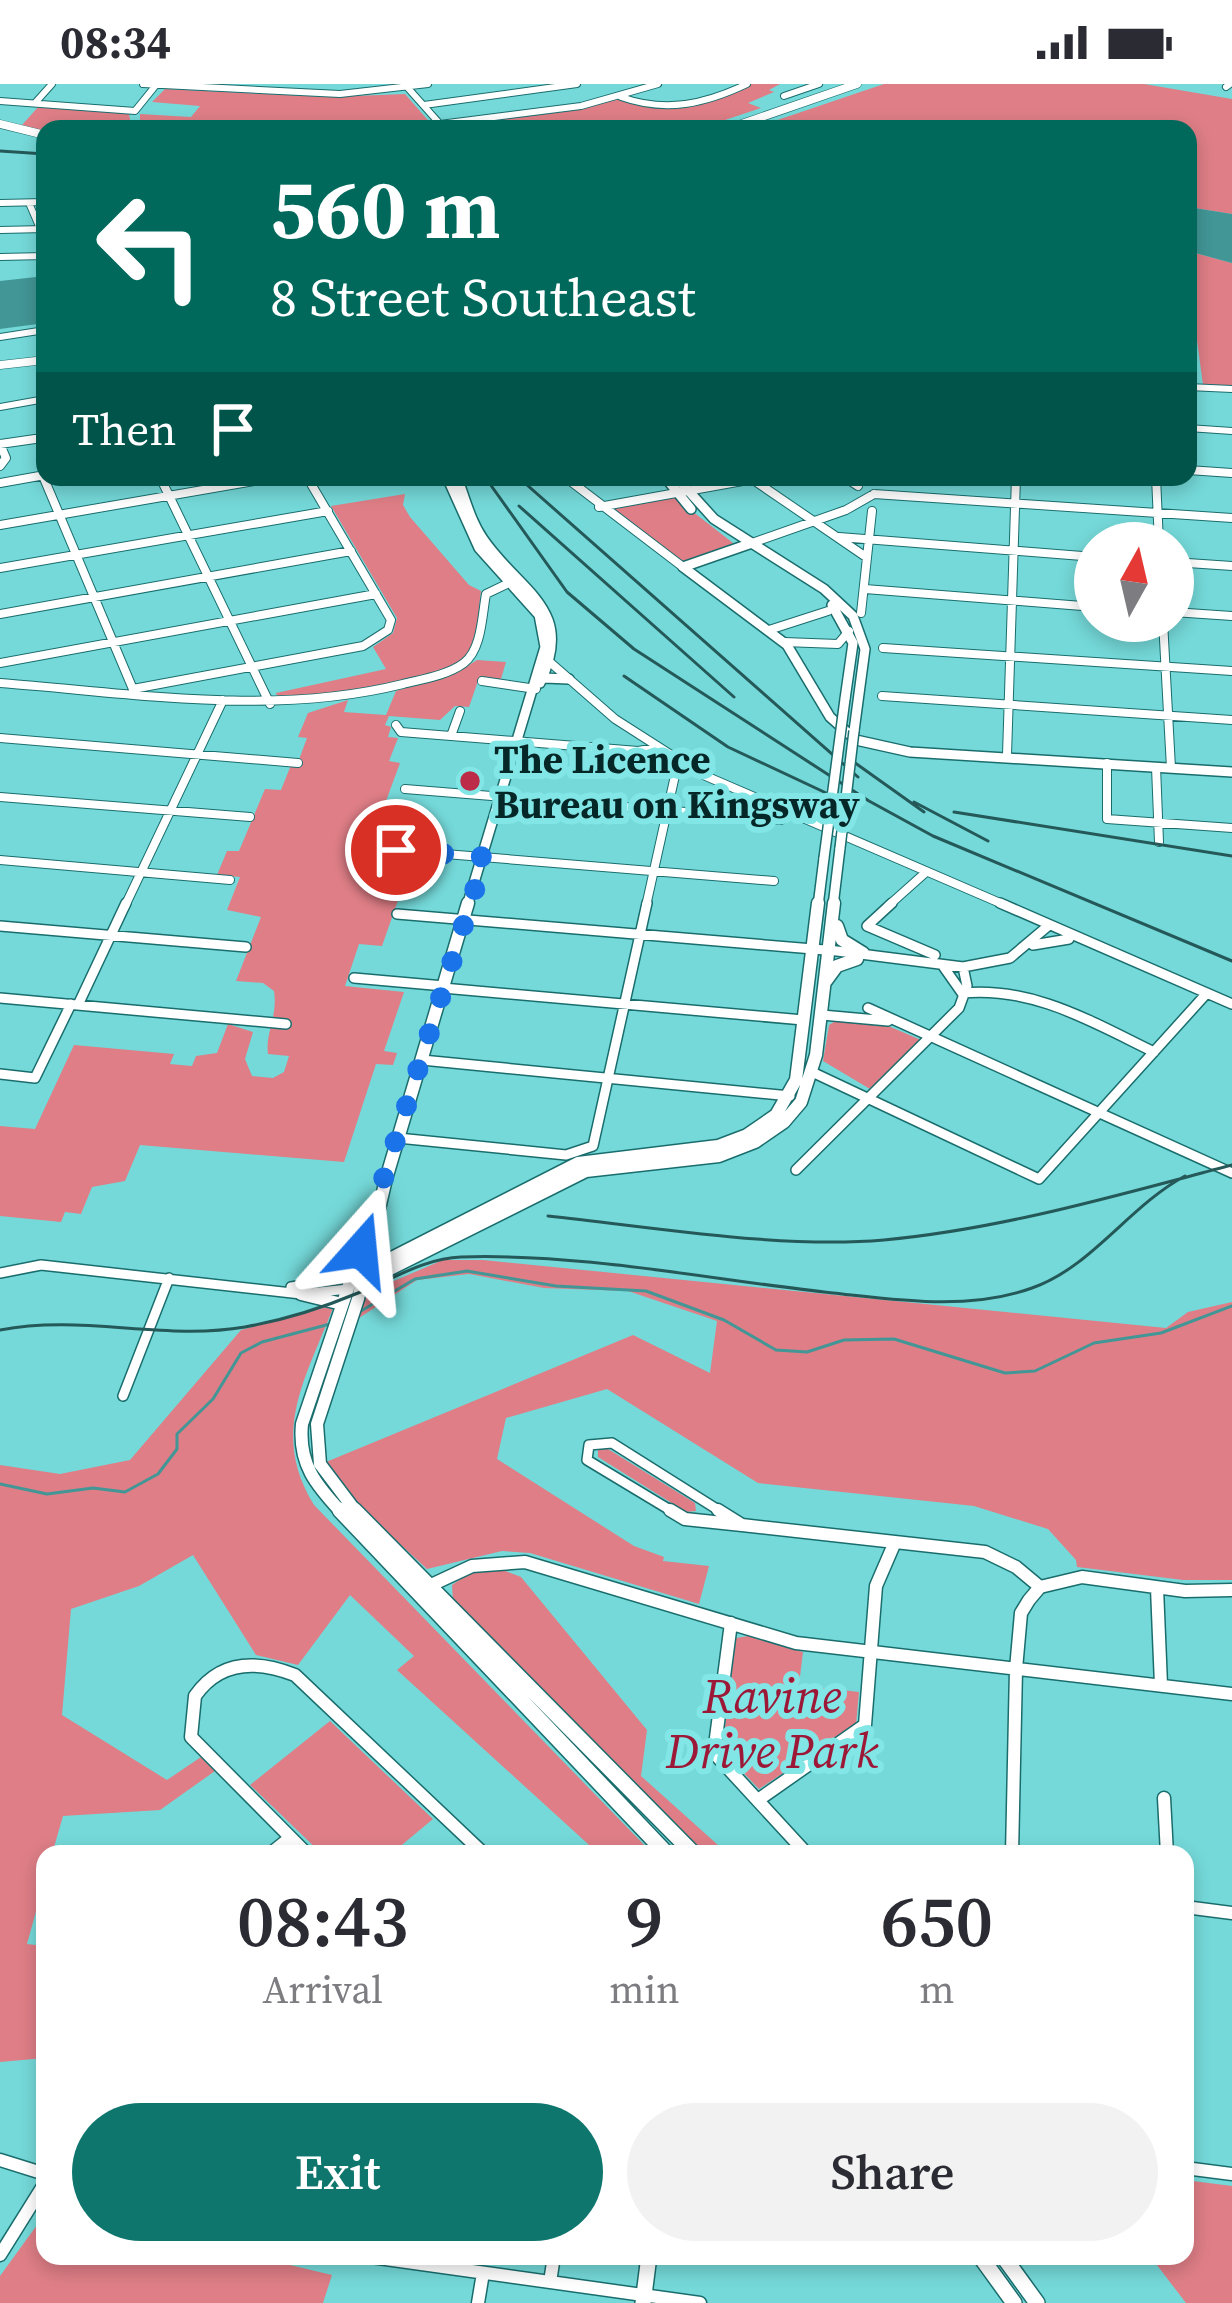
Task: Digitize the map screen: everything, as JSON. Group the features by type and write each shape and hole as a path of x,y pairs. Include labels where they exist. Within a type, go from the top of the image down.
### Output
{"main road":[{"path":"753,120 857,84"},
{"path":"771,114 868,84"},
{"path":"0,124 36,133"},
{"path":"0,365 36,361"},
{"path":"451,486 473,539 552,621 556,640 464,920 386,1179 349,1326 304,1466 322,1497 685,1845"},
{"path":"461,486 482,537 514,580"},
{"path":"357,1284 405,1252 518,1192 603,1162 703,1159 759,1134 794,1112 812,1072 865,657 863,634 837,599 706,521 675,486"},
{"path":"679,486 681,492"},
{"path":"683,568 748,544"},
{"path":"748,544 825,598 849,631 853,647 790,1096 759,1134"},
{"path":"720,554 743,553 767,561"},
{"path":"683,568 784,642 836,728 876,748 1232,772"},
{"path":"540,684 557,675 569,680"},
{"path":"825,982 837,967 860,956 842,940 834,916"},
{"path":"357,1284 603,1162"},
{"path":"308,1445 308,1400 342,1304 357,1284 373,1240 386,1179"},
{"path":"518,1192 536,1195"},
{"path":"373,1240 382,1251 405,1252"},
{"path":"301,1294 342,1304"},
{"path":"421,1590 660,1845"},
{"path":"643,2299 648,2265"},
{"path":"987,2265 1014,2303"},
{"path":"1010,2265 1037,2303"}],"street":[{"path":"35,103 52,84"},
{"path":"143,84 340,94 428,84"},
{"path":"0,101 135,111 156,84"},
{"path":"424,105 575,84 600,101"},
{"path":"468,120 600,101 658,84"},
{"path":"621,97 674,109 747,84"},
{"path":"784,97 819,84"},
{"path":"407,87 437,120"},
{"path":"0,203 36,203"},
{"path":"28,203 36,217"},
{"path":"0,230 36,230"},
{"path":"0,257 36,256"},
{"path":"0,337 36,331"},
{"path":"1197,387 1232,389"},
{"path":"0,406 36,400"},
{"path":"1197,429 1232,431"},
{"path":"0,466 6,458 0,444 36,438"},
{"path":"1197,471 1232,473"},
{"path":"0,483 36,477"},
{"path":"48,486 134,691"},
{"path":"164,486 270,704"},
{"path":"0,525 226,486"},
{"path":"134,691 363,646 381,638 391,625 313,486"},
{"path":"575,486 683,568"},
{"path":"599,507 714,486"},
{"path":"763,486 866,557"},
{"path":"874,494 875,486"},
{"path":"1007,755 1016,486"},
{"path":"1156,486 1158,522"},
{"path":"748,544 874,494 1232,518"},
{"path":"0,568 328,511"},
{"path":"861,613 872,511"},
{"path":"838,537 1074,555"},
{"path":"0,614 351,551"},
{"path":"1194,563 1232,566"},
{"path":"376,594 5,662 0,680 270,704 392,687 460,665 476,647 486,594 514,580"},
{"path":"865,589 1074,605"},
{"path":"769,630 829,611"},
{"path":"1194,613 1232,616"},
{"path":"784,642 835,644 844,641 849,631"},
{"path":"1164,642 1171,768"},
{"path":"883,647 1232,671"},
{"path":"546,659 682,764 788,815 1232,1004"},
{"path":"482,681 540,684"},
{"path":"0,1074 35,1078 111,936 197,754 228,701 257,691 261,682"},
{"path":"882,695 1232,720"},
{"path":"451,736 460,711"},
{"path":"396,725 401,732 638,751 656,748"},
{"path":"0,738 298,763"},
{"path":"1107,763 1107,819 1232,828"},
{"path":"398,1138 566,1155 594,1144 676,771 682,764"},
{"path":"1156,767 1160,842"},
{"path":"405,789 781,820 788,815"},
{"path":"0,797 250,817"},
{"path":"396,850 774,881"},
{"path":"0,860 230,880"},
{"path":"925,874 867,926 934,955"},
{"path":"397,914 943,966 996,963 1028,946 1062,938 1108,951"},
{"path":"0,926 246,947"},
{"path":"1028,946 1048,926"},
{"path":"943,966 962,993"},
{"path":"796,1170 959,1008 967,986 963,967"},
{"path":"354,978 803,1020"},
{"path":"962,993 992,989 1023,994 1154,1052"},
{"path":"812,1072 1039,1179 1207,993"},
{"path":"0,998 286,1024"},
{"path":"868,1008 1232,1173"},
{"path":"822,1015 899,1022"},
{"path":"422,1060 790,1096"},
{"path":"0,1273 41,1265 301,1294 357,1284"},
{"path":"123,1396 169,1278"},
{"path":"243,1285 357,1284"},
{"path":"742,1525 612,1443 590,1445 587,1460 685,1519 985,1552 1016,1567 1040,1587"},
{"path":"758,1800 866,1725 876,1586 896,1542"},
{"path":"421,1590 472,1567 525,1562 796,1642 1232,1694"},
{"path":"1012,1845 1021,1613 1040,1587 1082,1577 1157,1588 1232,1590"},
{"path":"1157,1588 1160,1685"},
{"path":"731,1623 714,1753 799,1845"},
{"path":"297,1845 191,1737 187,1715 191,1700 206,1680 226,1668 255,1662 295,1675 474,1845"},
{"path":"1164,1798 1166,1845"},
{"path":"281,1845 290,1838"},
{"path":"1194,1908 1232,1912"},
{"path":"0,2160 36,2174"},
{"path":"1194,2169 1232,2174"},
{"path":"0,2255 36,2193"},
{"path":"436,2265 643,2299 700,2303"},
{"path":"550,2282 553,2265"},
{"path":"478,2303 483,2272"}],"green space":[{"path":"751,84 780,84 769,90 774,92 748,103 761,108 725,120 486,120 623,99 671,108"},
{"path":"884,84 1144,84 1232,99 1232,214 1197,208 1197,120 778,120"},
{"path":"165,89 328,97 405,94 428,120 140,120 140,114 191,117 200,106 152,102"},
{"path":"39,106 129,114 130,120 36,120 36,130 13,124 22,125"},
{"path":"1197,253 1232,263 1232,387 1203,385 1197,340"},
{"path":"405,494 403,505 410,517 469,585 481,591 471,649 454,666 407,681 278,699 276,693 386,669 373,647 393,633 397,618 331,506"},
{"path":"674,497 733,543 731,547 684,564 606,509"},
{"path":"477,660 506,662 501,679 479,678 469,707 455,706 440,720 389,716 385,725 391,727 388,737 398,738 389,761 400,763 379,820 397,822 387,850 394,868 389,884 403,886 382,946 359,944 345,986 404,992 384,1051 397,1053 393,1065 376,1064 344,1162 140,1145 125,1181 92,1187 81,1214 65,1212 61,1222 0,1216 0,1126 35,1129 74,1045 174,1054 170,1064 192,1066 196,1056 217,1053 228,1024 253,1032 245,1059 252,1076 273,1078 284,1072 289,1056 268,1054 274,991 263,983 236,981 261,917 227,910 240,877 217,875 227,851 239,851 265,789 281,790 291,765 297,765 307,738 298,737 308,713 348,700 344,712 386,715 396,691 458,672"},
{"path":"837,1020 886,1025 921,1040 870,1089 823,1061 829,1025"},
{"path":"443,1260 483,1260 1166,1328 1188,1312 1232,1302 1232,1580 1183,1580 1077,1567 1048,1529 974,1506 758,1483 607,1389 506,1418 497,1459 634,1546 664,1557 663,1561 709,1566 699,1604 530,1553 502,1551 427,1569 350,1498 326,1462 633,1335 710,1373 717,1321 628,1291 544,1288 469,1274 417,1280 359,1318 368,1292"},
{"path":"334,1305 304,1381 293,1429 294,1453 314,1505 644,1845 589,1845 397,1670 414,1656 350,1595 298,1665 256,1655 193,1555 139,1586 71,1609 62,1715 167,1780 201,1757 215,1771 160,1810 63,1816 55,1845 36,1845 36,1912 27,1944 36,1945 36,2059 0,2062 0,1465 60,1474 130,1460 241,1330"},
{"path":"608,1449 695,1503 696,1511 686,1512 598,1457 598,1450"},
{"path":"500,1569 521,1577 647,1730 641,1776 718,1845 694,1845 453,1600 452,1585 468,1574"},
{"name":"Ravine Drive Park","path":"748,1636 803,1652 799,1685 859,1692 856,1725 759,1789 722,1751 736,1638"},
{"path":"330,1721 433,1819 402,1845 313,1845 250,1785"},
{"path":"1194,2181 1232,2186 1232,2303 1186,2303 1157,2265 1194,2265"},
{"path":"36,2226 36,2265 290,2265 332,2275 323,2303 0,2303 0,2276"}],"water":[{"path":"1197,208 1232,214 1232,263 1197,253"},
{"path":"36,277 36,324 0,329 0,281"}],"waterway":[{"path":"361,1311 415,1279 467,1271 556,1286 646,1291 724,1320 776,1350 807,1352 844,1340 894,1339 1005,1373 1035,1371 1094,1343 1161,1333 1232,1306"},
{"path":"0,1484 47,1494 93,1488 125,1492 158,1474 177,1449 177,1434 213,1399 241,1353 262,1342 330,1324"}],"railway":[{"path":"0,151 36,153"},
{"path":"491,486 567,592 634,649 869,801 933,836 1232,961"},
{"path":"528,486 858,777"},
{"path":"519,506 734,697"},
{"path":"624,676 728,747 856,807"},
{"path":"851,760 924,812"},
{"path":"914,802 988,841"},
{"path":"954,812 1232,856"},
{"path":"1181,1178 1232,1165"},
{"path":"1181,1178 1185,1176"},
{"path":"0,1330 61,1325 184,1331 245,1327 317,1309 421,1265 461,1257 600,1263 908,1301 983,1299 1054,1278 1181,1178"},
{"path":"548,1216 759,1239 884,1240 1016,1219 1181,1178"}],"place":[{"name":"The Licence Bureau on Kingsway","path":"470,781"}],"route":[{"path":"361,1250 485,857 396,850"}]}
